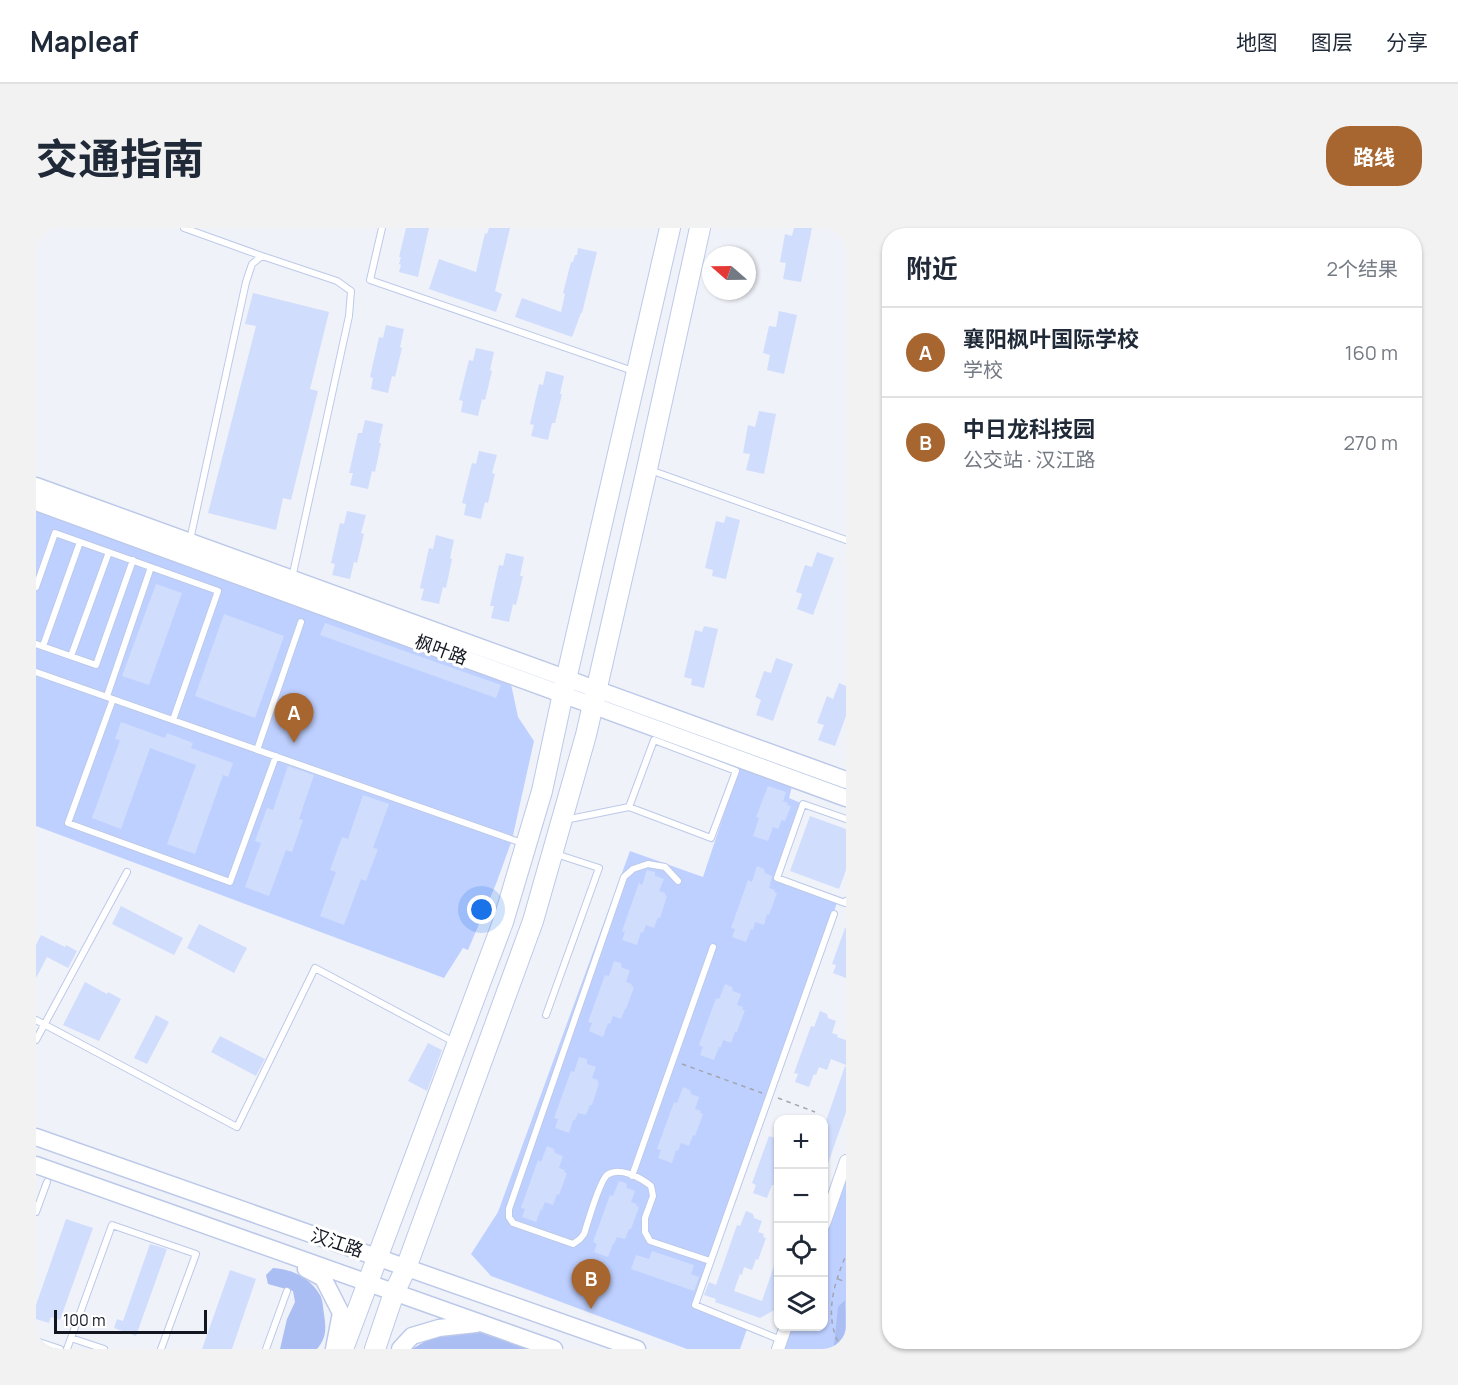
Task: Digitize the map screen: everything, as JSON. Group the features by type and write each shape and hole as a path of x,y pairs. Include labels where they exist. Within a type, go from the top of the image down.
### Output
{"main road":[{"path":"344,1349 503,922 542,791 564,686 670,228"},
{"path":"375,1349 533,921 586,735 700,228"}],"street":[{"name":"枫叶路","path":"36,486 292,579 564,686"},
{"name":"枫叶路","path":"36,502 564,686 846,799"},
{"name":"枫叶路","path":"594,697 846,780"},
{"name":"汉江路","path":"36,1137 638,1349"},
{"path":"824,1223 846,1161"},
{"name":"汉江路","path":"36,1165 554,1349"},
{"path":"260,1245 323,1278 341,1313 334,1349"},
{"path":"328,1349 341,1313"},
{"path":"400,1349 412,1336 439,1328 481,1323"}],"lane":[{"path":"184,228 338,281 351,291 349,316 292,579"},
{"path":"382,228 370,280 637,372"},
{"path":"190,542 246,282 252,264 262,256"},
{"path":"647,469 846,540"},
{"path":"36,587 55,533 218,591 173,720"},
{"path":"43,646 80,542"},
{"path":"71,657 109,552"},
{"path":"36,644 96,665 133,561"},
{"path":"152,567 68,823 230,882 276,756"},
{"path":"256,750 301,622"},
{"path":"36,672 526,844"},
{"path":"561,821 629,807 711,838 736,771 654,740 629,807"},
{"path":"846,799 843,818 803,804 777,878 845,903 846,901"},
{"path":"546,1015 599,868 552,853"},
{"path":"678,881 665,867 648,864 633,868 624,877 509,1209 509,1217 513,1223 573,1244 584,1234 606,1176 615,1172 642,1179 651,1186 653,1196 645,1218 645,1232 650,1241 710,1261"},
{"path":"36,1040 127,872"},
{"path":"780,1344 695,1305 834,914"},
{"path":"632,1176 712,947"},
{"path":"36,1020 237,1127 315,968 457,1044"},
{"path":"36,1212 47,1182"},
{"path":"67,1349 112,1225 196,1254 161,1349"},
{"path":"266,1349 287,1291"},
{"path":"71,1338 104,1349"},
{"path":"36,1341 60,1349"}],"path":[{"path":"673,1060 815,1112"},
{"path":"842,1349 831,1326 831,1302 846,1255"},
{"path":"837,1279 846,1282"}],"shaded area":[{"path":"36,502 511,684 518,717 534,741 512,840 468,950 463,948 444,978 36,826"},
{"path":"740,766 792,786 789,798 803,804 777,878 838,900 695,1304 748,1326 740,1349 687,1349 491,1276 471,1254 498,1212 630,851 703,877"},
{"path":"846,1161 846,1349 778,1349 785,1331 828,1331 828,1213"},
{"path":"273,1268 287,1270 306,1279 320,1295 325,1328 323,1340 317,1349 280,1349 287,1319 295,1302 293,1291 268,1284 266,1275"},
{"path":"845,1300 846,1349 836,1349 834,1345 838,1307"},
{"path":"443,1331 479,1332 529,1349 412,1349"}],"building":[{"path":"406,228 429,228 418,277 399,272 401,257 399,257"},
{"path":"489,228 510,228 495,291 502,294 496,312 429,289 439,259 476,272 485,233 487,234"},
{"path":"794,228 812,228 801,282 783,279 786,263 780,262 785,234 792,236"},
{"path":"578,248 597,252 582,313 572,337 515,317 522,298 561,312 571,262 577,255"},
{"path":"253,293 329,312 310,389 318,391 291,500 283,498 276,530 208,513 256,326 245,324"},
{"path":"779,311 797,315 784,374 767,370 770,355 763,353 769,326 776,327"},
{"path":"386,325 404,329 395,377 392,376 388,393 371,389 373,378 370,377 379,337 383,338"},
{"path":"476,348 494,352 485,400 482,399 478,416 461,412 463,401 459,400 469,360 473,361"},
{"path":"546,371 564,376 555,423 552,423 548,440 531,436 534,425 530,424 539,384 543,385"},
{"path":"759,411 776,414 764,474 746,470 750,454 743,453 748,425 755,427"},
{"path":"365,420 383,424 375,472 372,471 368,489 350,485 353,473 349,473 358,433 362,433"},
{"path":"479,451 497,455 488,503 485,502 481,519 464,515 466,504 462,503 472,463 476,464"},
{"path":"347,511 366,515 357,563 354,562 350,579 332,575 335,564 331,563 340,523 344,524"},
{"path":"726,516 740,520 726,579 712,576 713,570 705,568 716,521 724,523"},
{"path":"436,535 454,540 446,588 443,587 439,604 421,600 424,589 420,588 429,548 433,549"},
{"path":"817,552 834,558 813,615 797,609 802,594 796,592 805,565 812,567"},
{"path":"506,553 524,557 520,576 523,576 509,622 491,618 494,606 490,606 499,565 503,566"},
{"path":"156,584 182,593 149,685 122,676"},
{"path":"224,614 284,636 255,718 195,696"},
{"path":"325,623 501,685 496,698 320,635"},
{"path":"704,626 718,629 704,688 691,685 692,679 684,677 695,630 702,632"},
{"path":"776,658 793,664 773,721 756,715 761,700 755,697 764,671 771,673"},
{"path":"839,683 846,686 846,716 835,746 818,740 824,725 817,723 827,696 833,699"},
{"path":"121,722 165,738 167,733 193,743 191,748 233,763 228,777 223,775 195,854 167,844 196,765 150,748 121,829 92,818 120,740 115,739"},
{"path":"288,766 314,775 299,819 303,820 292,852 286,850 269,896 245,887 261,843 255,841 267,808 273,810"},
{"path":"768,786 786,792 783,801 791,806 785,821 782,820 778,829 773,827 768,841 753,836 759,818 756,817"},
{"path":"363,795 389,804 373,848 378,849 366,881 361,879 344,925 320,916 336,872 330,870 342,837 348,839"},
{"path":"810,816 846,829 846,870 839,889 790,871"},
{"path":"757,866 772,876 769,888 777,893 764,925 755,922 746,942 732,937 735,929 731,928 748,880 752,882"},
{"path":"647,870 655,872 655,876 664,879 659,891 667,896 654,928 646,925 637,945 622,940 625,932 622,931 639,883 642,885"},
{"path":"121,906 183,938 174,955 112,924"},
{"path":"199,924 247,948 234,973 187,948"},
{"path":"845,928 846,978 833,973 836,965 832,964"},
{"path":"41,935 77,951 68,968 47,957 36,978 36,945"},
{"path":"614,961 621,963 622,968 630,970 626,982 634,987 621,1019 613,1016 603,1037 589,1031 592,1023 588,1022 605,975 609,976"},
{"path":"85,982 121,999 99,1041 63,1025"},
{"path":"725,984 741,994 737,1005 745,1010 731,1043 723,1040 714,1060 700,1055 703,1047 699,1045 716,998 719,999"},
{"path":"820,1011 836,1021 832,1033 846,1040 846,1065 831,1059 827,1070 819,1067 809,1087 795,1082 798,1074 794,1073 811,1026 814,1027"},
{"path":"156,1015 169,1022 147,1064 134,1058"},
{"path":"220,1036 265,1059 256,1076 211,1052"},
{"path":"428,1043 442,1050 427,1091 408,1081"},
{"path":"579,1057 587,1059 587,1064 596,1067 592,1078 598,1080 599,1083 586,1115 578,1113 569,1133 555,1128 558,1119 554,1118 571,1071 574,1072"},
{"path":"845,1066 846,1112 828,1163 828,1115"},
{"path":"683,1087 699,1097 695,1109 703,1114 689,1146 681,1143 672,1163 658,1158 661,1150 657,1149 674,1102 677,1103"},
{"path":"769,1136 774,1138 774,1185 767,1198 753,1193 756,1185 752,1183"},
{"path":"547,1146 563,1156 559,1168 567,1173 553,1205 545,1202 536,1222 522,1217 525,1209 521,1208 538,1160 541,1162"},
{"path":"619,1181 626,1183 627,1188 635,1191 631,1202 639,1207 625,1239 617,1237 608,1257 594,1252 597,1244 593,1242 610,1195 613,1196"},
{"path":"746,1211 753,1214 754,1218 762,1221 758,1232 764,1234 763,1237 766,1238 752,1270 744,1267 734,1291 762,1301 774,1266 774,1310 760,1318 715,1302 716,1299 704,1295 709,1282 716,1285 737,1225 740,1226"},
{"path":"66,1219 93,1228 60,1320 51,1317 49,1323 36,1319 36,1305"},
{"path":"150,1244 167,1249 136,1336 114,1328 117,1319 123,1321"},
{"path":"652,1251 694,1265 691,1274 699,1277 694,1291 631,1269 636,1255 649,1259"},
{"path":"230,1270 256,1279 232,1349 202,1349"}],"place":[{"name":"襄阳枫叶国际学校","path":"294,743"},
{"name":"中日龙科技园","path":"591,1309"}]}
